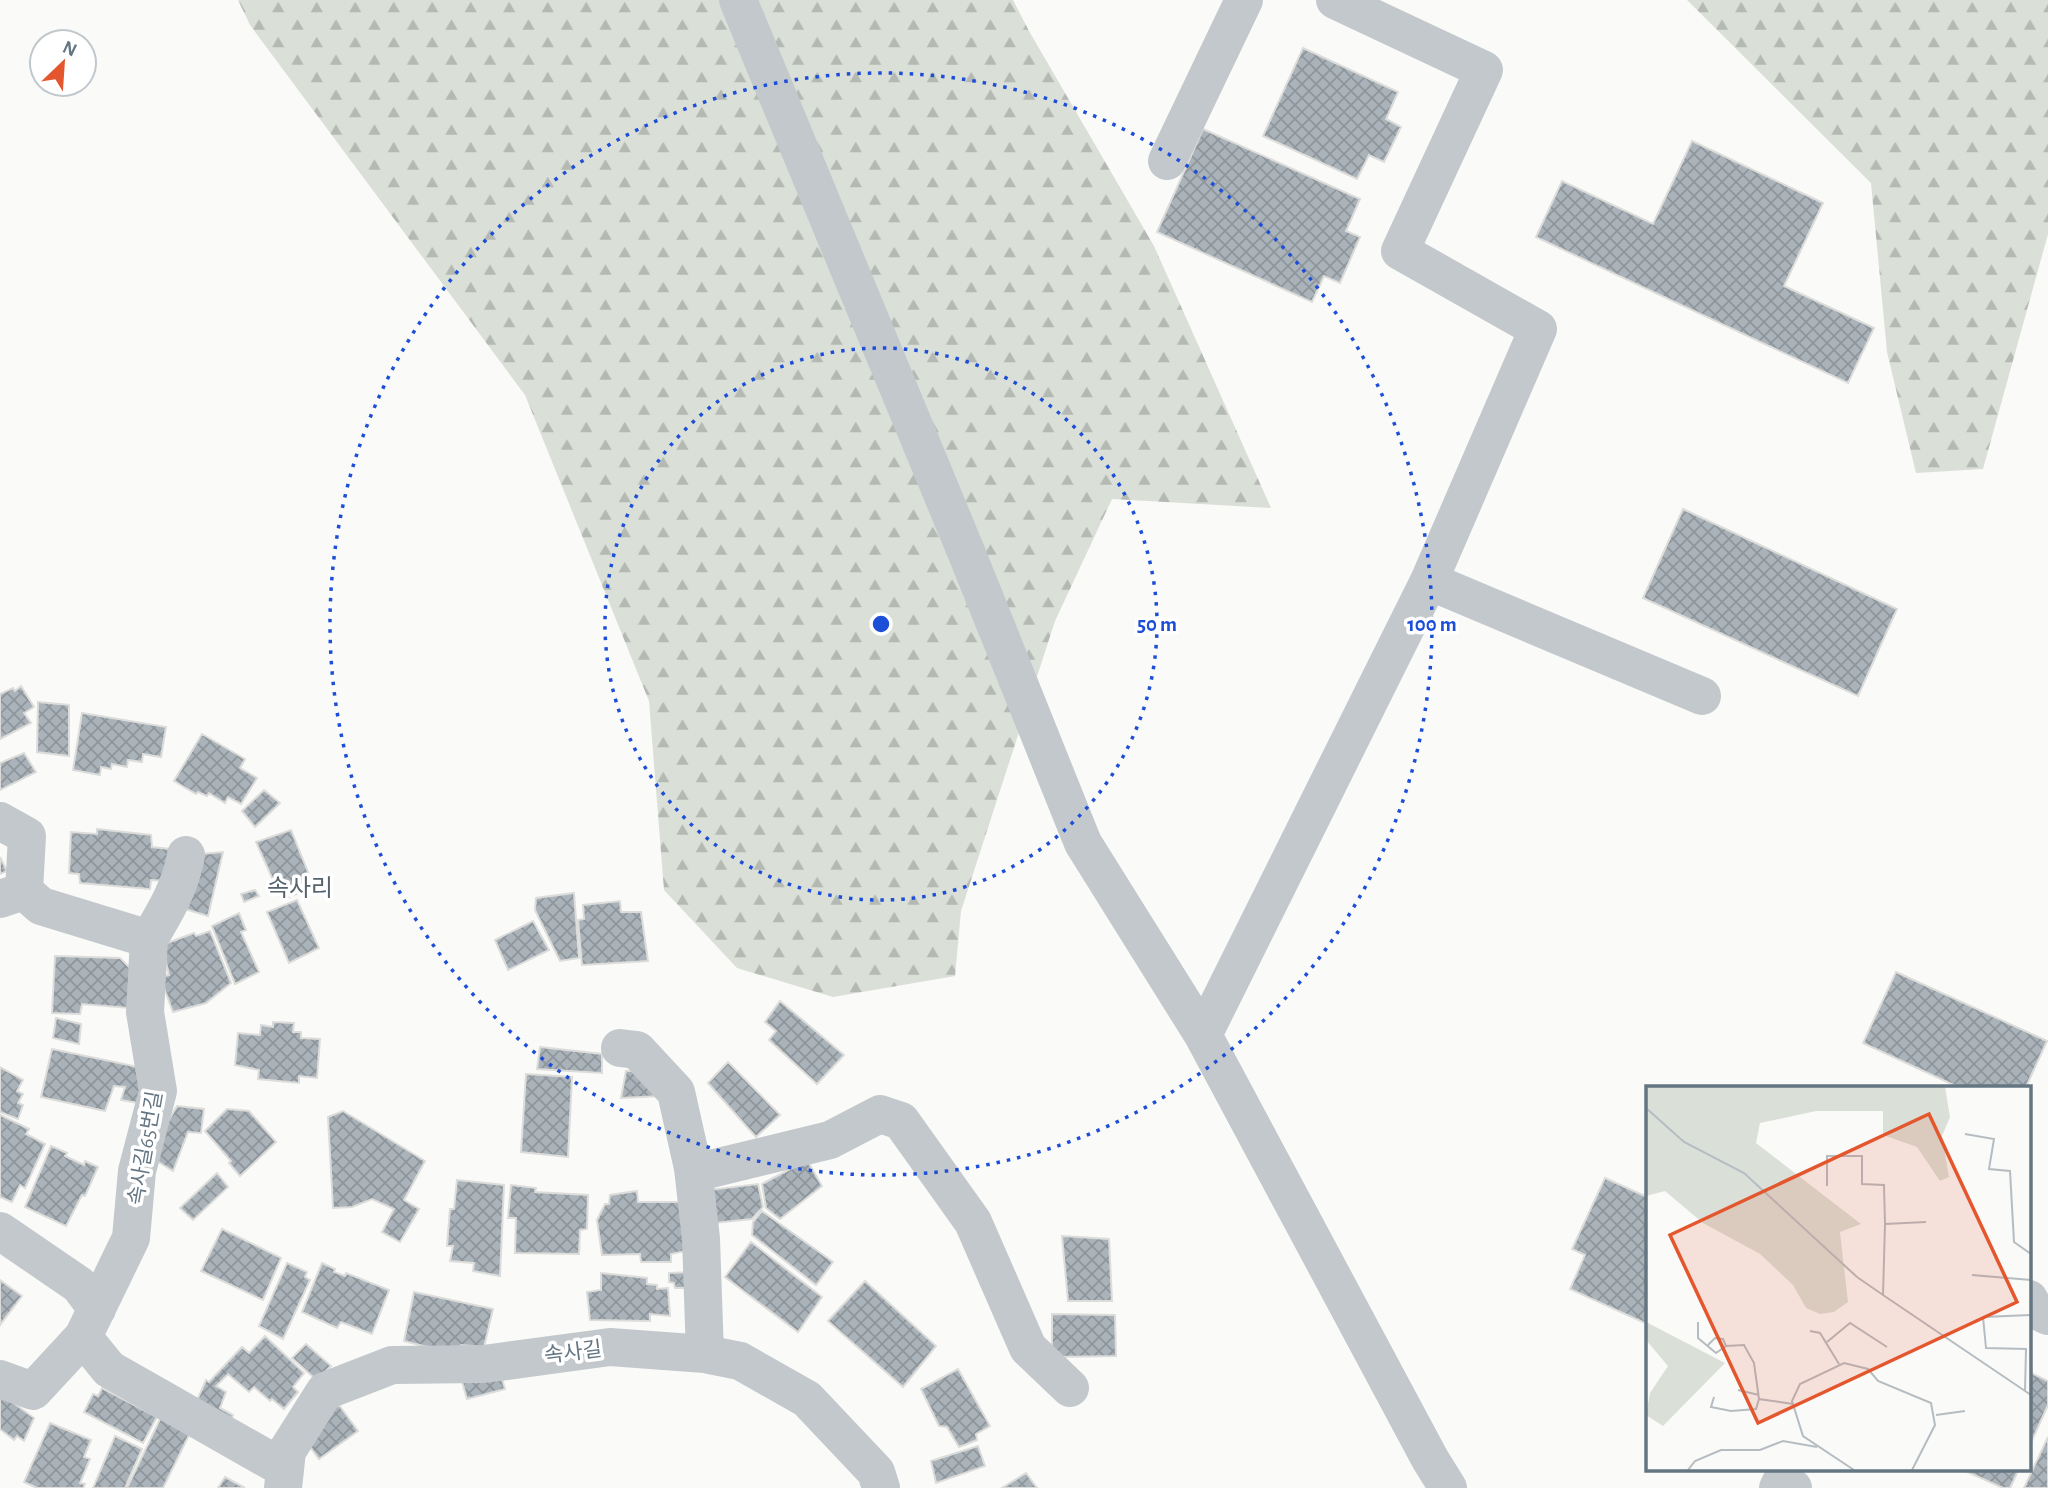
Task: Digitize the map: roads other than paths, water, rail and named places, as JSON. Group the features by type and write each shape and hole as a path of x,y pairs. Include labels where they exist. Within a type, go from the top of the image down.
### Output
{"street":[{"path":"738,0 967,554 1083,843 1203,1035 1448,1488"},
{"path":"1167,161 1244,0"},
{"path":"1203,1035 1429,580 1538,329 1400,251 1484,70 1335,0"},
{"path":"1429,580 1702,696"},
{"path":"0,821 27,836 12,895 149,939"},
{"name":"속사길65번길","path":"0,1379 33,1391 90,1323 131,1238 137,1171 158,1091 145,1012 149,939 167,910 183,873 186,855"},
{"path":"620,1048 637,1050 676,1092 694,1173 701,1240 705,1354"},
{"path":"694,1173 830,1140 880,1114 901,1121 973,1222 1028,1348 1070,1388"},
{"path":"0,1230 79,1284 90,1323 109,1370 284,1478"},
{"path":"2030,1301 2035,1310 2048,1316"},
{"name":"속사길","path":"284,1478 287,1451 326,1391 392,1364 484,1364 610,1347 705,1354 740,1361 807,1399 876,1472 881,1488"},
{"path":"1778,1488 1781,1482 1793,1488"}],"district":[{"name":"속사리","path":"300,888"}]}
